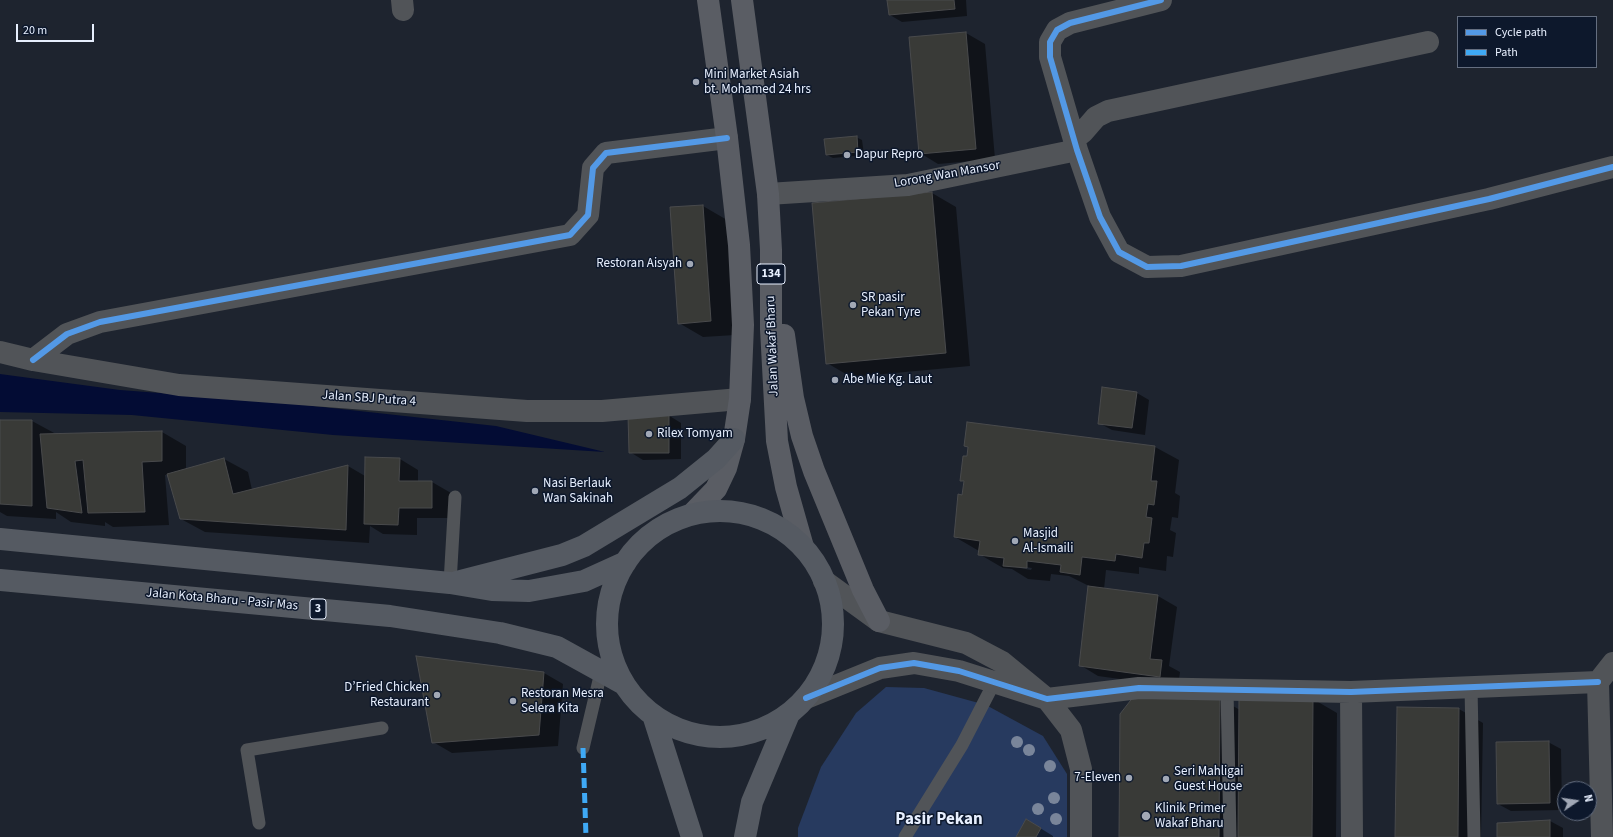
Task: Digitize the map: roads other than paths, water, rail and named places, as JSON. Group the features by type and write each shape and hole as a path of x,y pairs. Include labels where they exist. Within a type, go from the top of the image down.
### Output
{"highway":[{"path":"450,584 562,555 584,546 680,488 716,459 734,439"},
{"path":"722,511 751,515 779,528 803,547 815,563 824,581 831,604 833,630 830,648 820,678 806,698 789,714 769,727 746,735 722,738 697,735 680,730 653,715 637,701 624,684 611,655 608,623 612,591 626,562 644,541 666,524 692,514 722,511"},
{"path":"0,539 450,584 492,590 529,591 584,581 626,562"},
{"name":"Jalan Kota Bharu - Pasir Mas","path":"0,580 390,616 500,633 557,647 624,684"},
{"path":"745,837 752,802 789,714"},
{"path":"653,715 692,837"}],"main road":[{"name":"134","path":"692,514 716,489 726,468 734,439 740,399 743,325 739,245 727,138 708,0"},
{"name":"Jalan Wakaf Bharu","path":"742,0 768,194 771,250 771,329 777,441 786,487 803,547"},
{"path":"771,250 793,398 802,436 814,471 863,590 879,621"}],"street":[{"path":"1161,0 1070,23 1057,30 1050,42 1050,57 1075,144 1100,217 1119,252 1147,268 1180,266 1489,199 1613,167"},
{"path":"1075,144 1096,117 1108,111 1428,42"},
{"path":"33,360 68,334 100,322 570,236 588,215 593,168 606,153 727,138"},
{"name":"Lorong Wan Mansor","path":"768,194 908,184 1075,144"},
{"name":"Jalan SBJ Putra 4","path":"0,352 33,360 179,385 527,411 602,411 740,399"},
{"path":"824,581 879,621 966,644 1002,662 1047,699 1072,730 1081,769 1082,837"},
{"path":"806,698 880,668 914,663 959,671 1047,699 1139,688 1351,692 1598,682"},
{"path":"1602,837 1607,779 1598,682 1613,663"},
{"path":"1351,692 1352,837"}],"lane":[{"path":"450,584 455,497"},
{"path":"906,837 962,745 996,683 1002,662"},
{"path":"583,748 601,672"},
{"path":"1470,688 1474,837"},
{"path":"1227,690 1230,837"},
{"path":"259,823 247,750 382,728"}],"place":[{"name":"Mini Market Asiah bt. Mohamed 24 hrs","path":"696,82"},
{"name":"Dapur Repro","path":"847,155"},
{"name":"Restoran Aisyah","path":"690,264"},
{"name":"SR pasir Pekan Tyre","path":"853,305"},
{"name":"Abe Mie Kg. Laut","path":"835,380"},
{"name":"Rilex Tomyam","path":"649,434"},
{"name":"Nasi Berlauk Wan Sakinah","path":"535,491"},
{"name":"Masjid Al-Ismaili","path":"1015,541"},
{"name":"D’Fried Chicken Restaurant","path":"437,695"},
{"name":"Restoran Mesra Selera Kita","path":"513,701"},
{"name":"7-Eleven","path":"1129,778"},
{"name":"Seri Mahligai Guest House","path":"1166,779"},
{"name":"Klinik Primer Wakaf Bharu","path":"1146,816"}],"district":[{"name":"Pasir Pekan","path":"939,820"}]}
